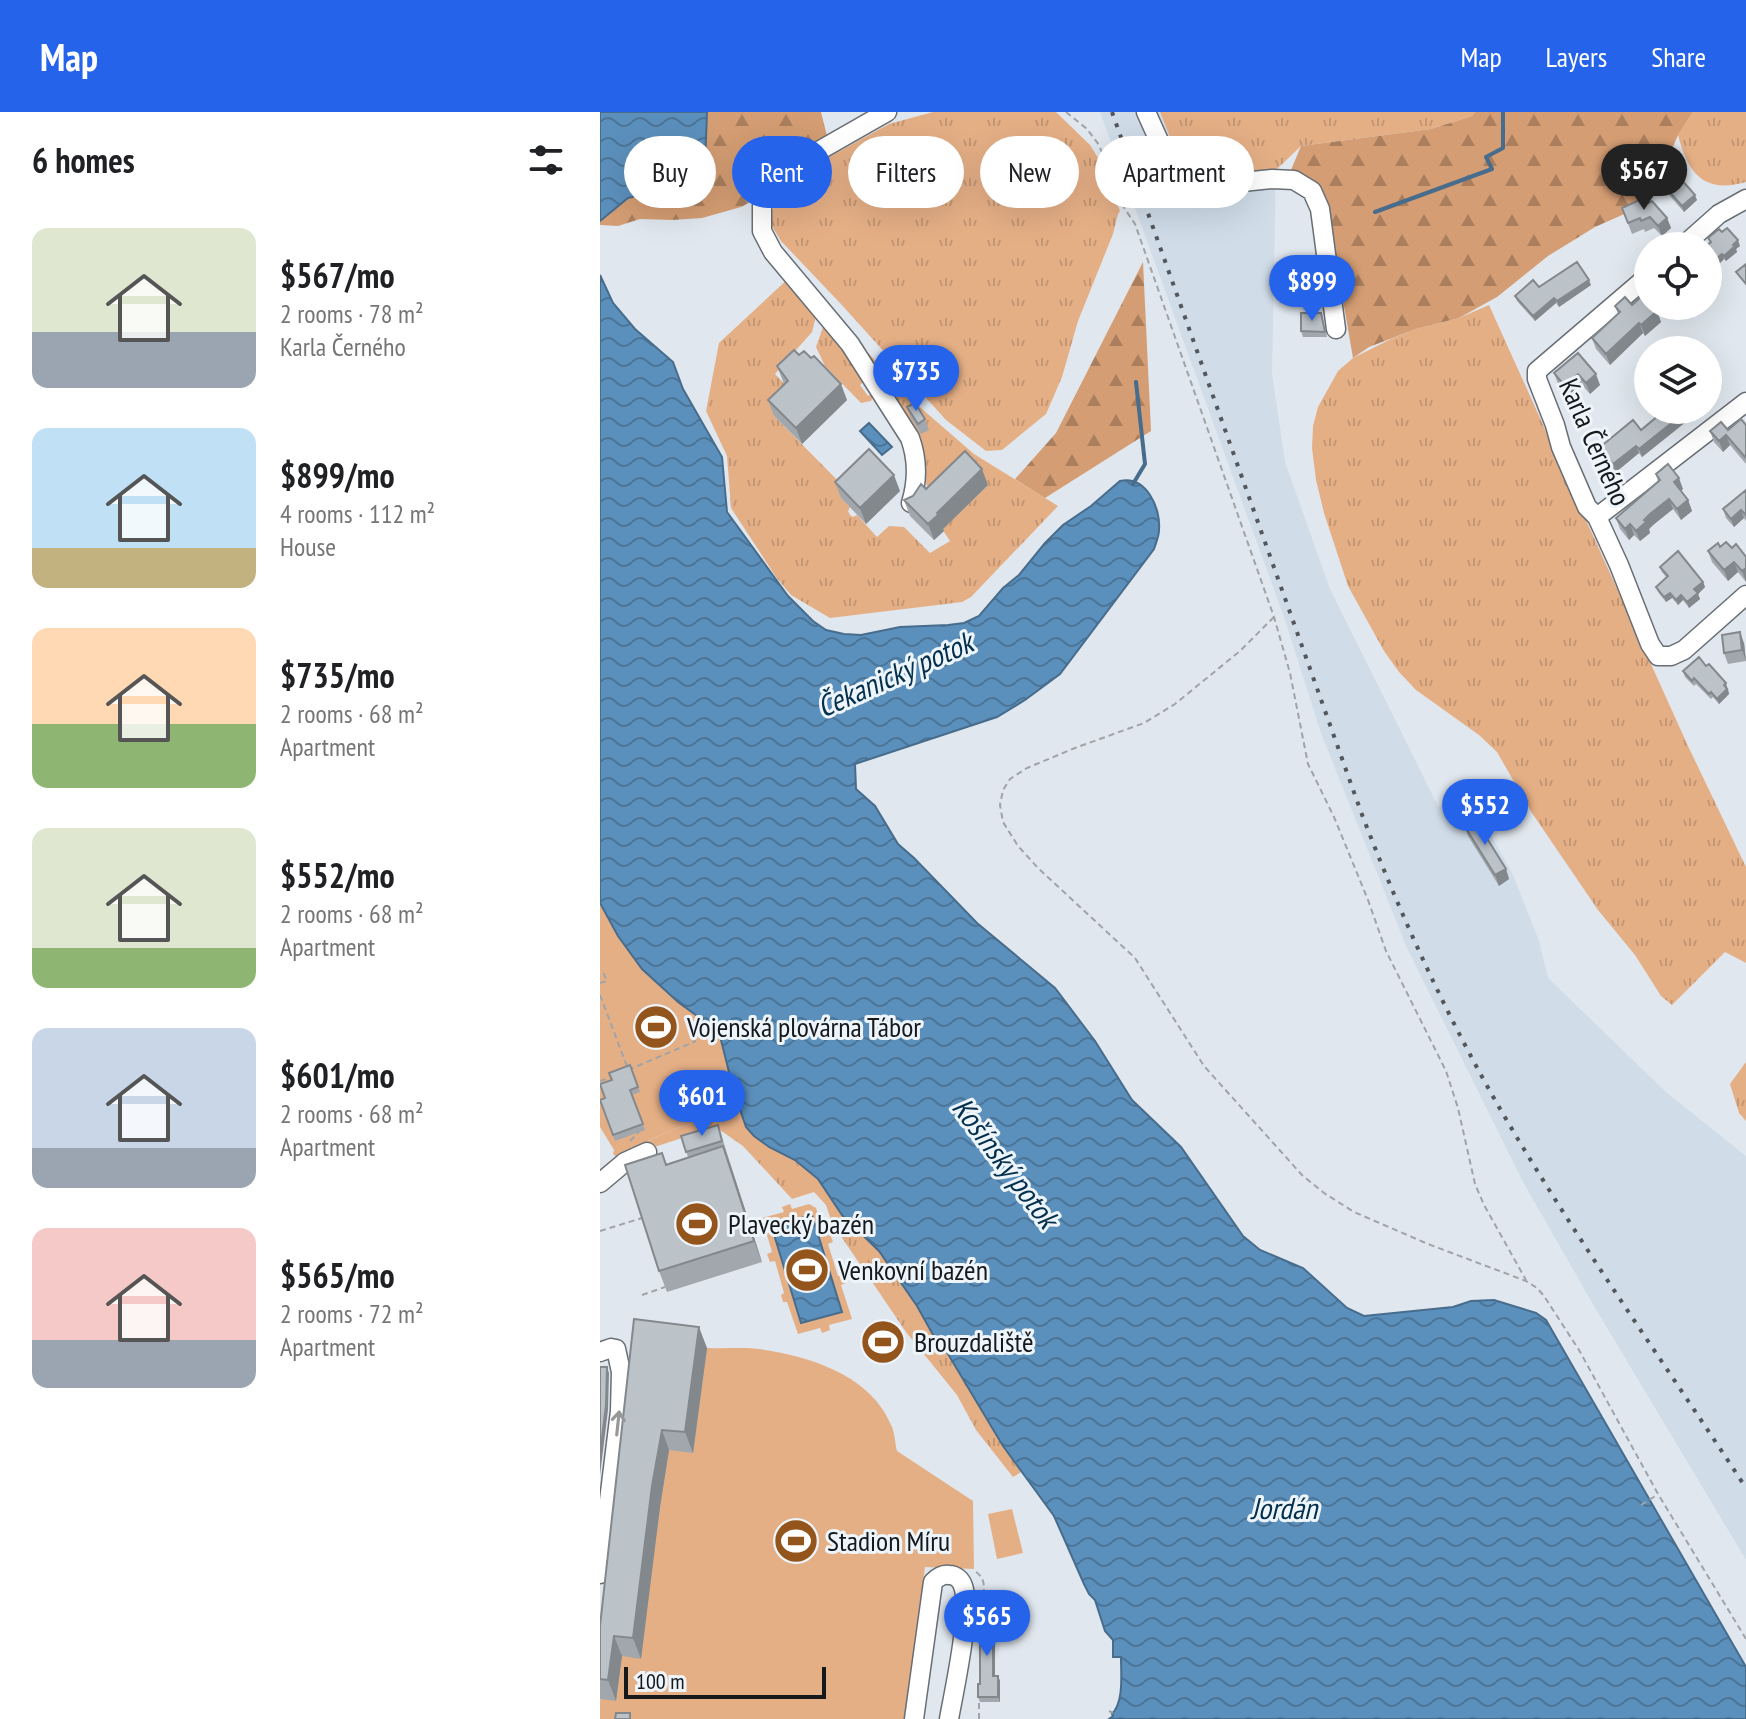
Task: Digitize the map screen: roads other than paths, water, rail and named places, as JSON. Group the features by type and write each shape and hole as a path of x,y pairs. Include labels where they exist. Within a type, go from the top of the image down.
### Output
{"street":[{"path":"887,112 787,169 770,186 762,206 762,231 773,252 850,344 910,438 916,455 917,472 911,503"},
{"path":"1146,112 1178,172 1196,183 1214,185 1294,180 1312,191 1320,209 1336,329"},
{"path":"1699,232 1719,214 1743,207"},
{"name":"Karla Černého","path":"1634,288 1537,371 1537,379 1561,447 1587,507 1597,517 1650,644 1658,656 1671,656 1684,650 1746,595"},
{"path":"1597,517 1746,402"},
{"path":"600,1183 625,1162 647,1152"},
{"path":"600,1352 616,1349 621,1372 620,1411 601,1561"},
{"path":"914,1719 933,1582 938,1577 950,1575 958,1578 964,1588 965,1620 949,1719"}],"water":[{"path":"600,112 707,112 706,136 624,136 624,201 600,221"},
{"name":"Jordán","path":"600,275 613,303 635,329 673,362 683,389 722,457 727,512 788,596 826,630 861,635 900,627 964,623 979,616 1063,525 1120,481 1137,483 1150,495 1159,521 1154,549 1060,674 997,717 855,764 856,789 875,806 898,844 977,923 1055,988 1095,1041 1132,1100 1181,1147 1243,1236 1260,1250 1303,1268 1347,1308 1364,1316 1494,1300 1536,1313 1546,1320 1746,1667 1746,1719 1109,1719 1120,1695 1121,1657 1113,1657 1113,1640 1105,1631 1095,1600 1084,1584 1054,1516 1003,1446 948,1354 879,1251 842,1215 818,1179 795,1160 769,1147 746,1127 719,1032 678,1002 642,969 618,936 600,903"},
{"path":"869,423 892,447 882,455 860,431"},
{"name":"Venkovní bazén","path":"812,1215 842,1312 801,1323 772,1228"},
{"name":"Brouzdaliště","path":"881,1329 891,1331 895,1344 901,1345 888,1357 879,1357 871,1352 875,1349 873,1335"}],"waterway":[{"name":"Čekanický potok","path":"1375,212 1492,169 1486,157 1503,148 1503,112"},
{"name":"Čekanický potok","path":"1133,484 1145,464 1136,382"}],"railway":[{"path":"1112,112 1361,812 1424,962 1479,1072 1528,1156 1746,1488"}],"place":[{"name":"Vojenská plovárna Tábor","path":"656,1027"},
{"name":"Plavecký bazén","path":"697,1224"},
{"name":"Venkovní bazén","path":"807,1270"},
{"name":"Brouzdaliště","path":"883,1342"},
{"name":"Stadion Míru","path":"796,1541"}],"water label":[{"name":"Košínský potok","path":"1005,1163"}]}
